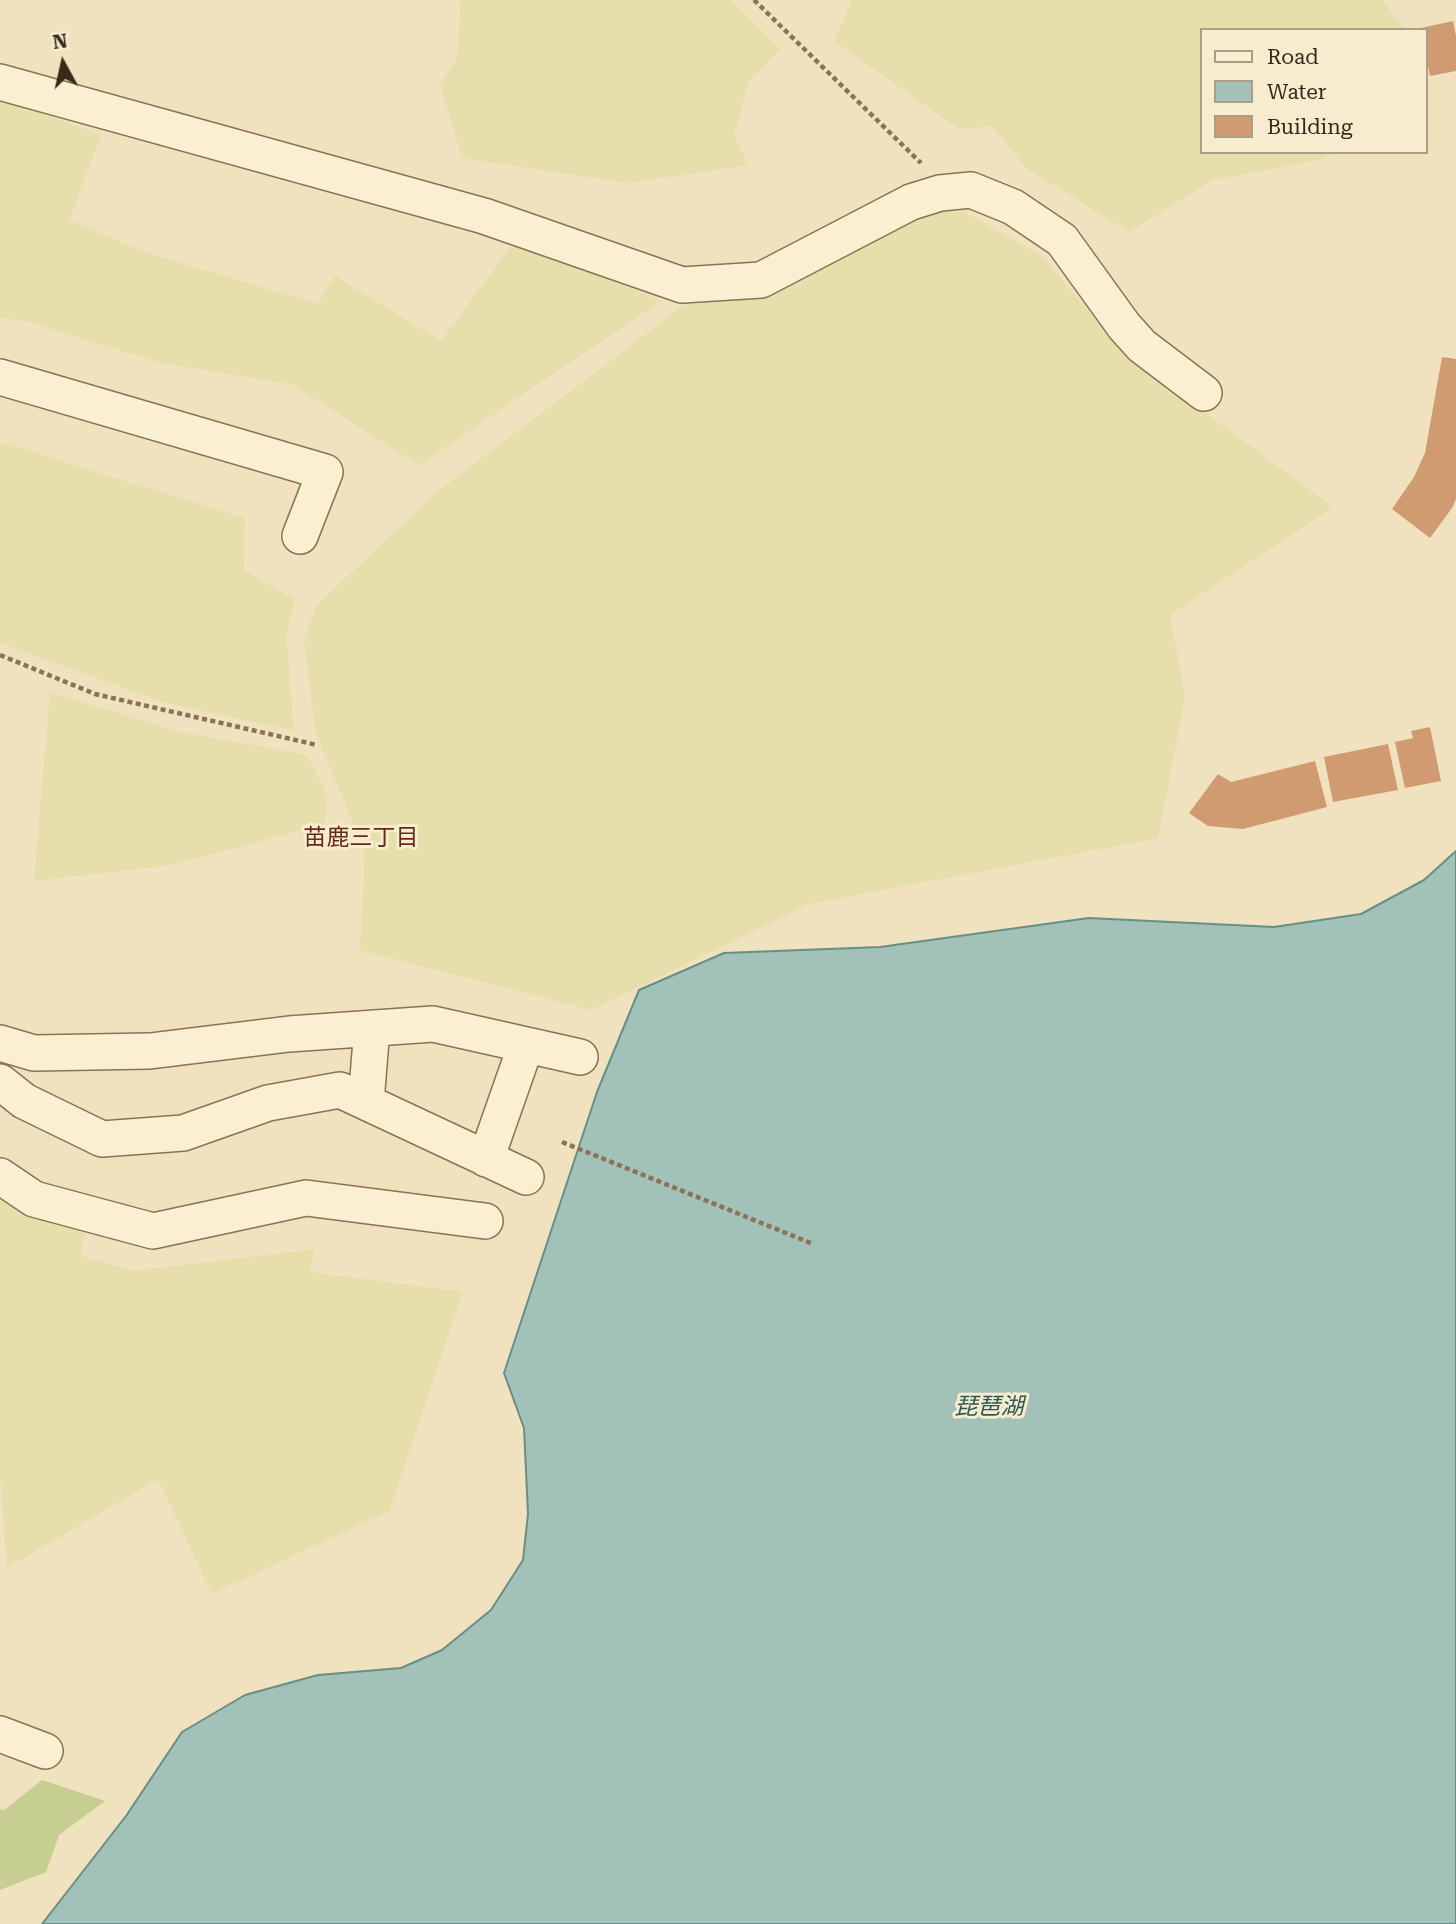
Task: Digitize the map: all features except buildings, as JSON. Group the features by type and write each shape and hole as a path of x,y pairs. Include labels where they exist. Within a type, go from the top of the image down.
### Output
{"street":[{"path":"0,82 484,216 681,285 761,281 911,202 940,193 971,190 1013,207 1062,240 1124,326 1143,346 1204,393"},
{"path":"0,377 325,472 300,536"},
{"path":"0,1043 34,1052 149,1051 289,1034 433,1024 580,1057"},
{"path":"366,1102 372,1028"},
{"path":"486,1159 526,1045"},
{"path":"0,1083 24,1101 102,1139 183,1133 268,1103 340,1090 526,1177"},
{"path":"0,1176 34,1199 153,1231 306,1198 485,1221"},
{"path":"0,1734 45,1751"}],"path":[{"path":"754,0 928,169 940,193"},
{"path":"0,656 95,694 317,745"},
{"path":"562,1142 813,1244"}],"shaded area":[{"path":"461,0 731,0 780,49 748,83 734,135 749,165 628,183 462,158 440,84 457,59"},
{"path":"852,0 1382,0 1403,28 1200,28 1200,154 1331,154 1320,160 1213,180 1129,232 1026,168 992,126 959,129 834,41"},
{"path":"0,98 101,135 69,220 150,254 318,304 335,276 441,341 515,241 661,301 419,465 291,384 161,363 22,320 0,318"},
{"path":"958,208 1042,256 1124,353 1333,507 1170,615 1185,697 1158,838 809,904 591,1010 360,950 365,851 316,734 304,638 317,605 437,492 683,306 748,293 921,214"},
{"path":"0,442 245,518 244,570 295,600 286,634 294,731 163,702 0,643"},
{"path":"50,692 176,731 307,755 328,797 324,824 171,865 34,881"},
{"path":"0,1193 36,1220 85,1228 81,1256 134,1271 315,1249 310,1272 463,1292 389,1511 212,1594 158,1479 7,1568 0,1473"}],"green space":[{"path":"42,1780 105,1801 59,1835 46,1872 0,1890 0,1809 4,1810"}],"water":[{"name":"琵琶湖","path":"1456,851 1456,1924 42,1924 126,1816 182,1732 245,1695 318,1675 401,1668 442,1650 491,1610 523,1560 528,1514 524,1428 504,1373 597,1092 639,990 724,953 880,947 1089,918 1274,927 1361,914 1424,880"}],"district":[{"name":"苗鹿三丁目","path":"361,838"}]}
